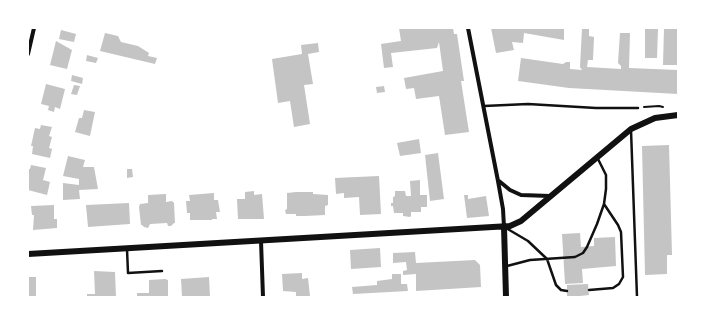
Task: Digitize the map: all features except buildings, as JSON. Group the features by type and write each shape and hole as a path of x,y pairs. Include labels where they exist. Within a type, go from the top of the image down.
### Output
{"street":[{"path":"28,54 34,28"},
{"path":"468,28 503,209 506,297"},
{"path":"28,254 261,242 504,227 517,224 521,221 631,129 655,118 678,115"},
{"path":"498,181 510,190 521,195 550,196"},
{"path":"261,242 263,297"}],"lane":[{"path":"484,106 528,104 596,108 638,108"},
{"path":"631,129 637,297"},
{"path":"504,266 530,260 575,257 583,253 604,204 607,180 604,168 597,156"},
{"path":"588,290 613,288 619,284 623,276 620,228 604,204"},
{"path":"504,227 528,241 547,259 556,285 561,290 567,291"},
{"path":"127,249 128,273 162,271"}]}
